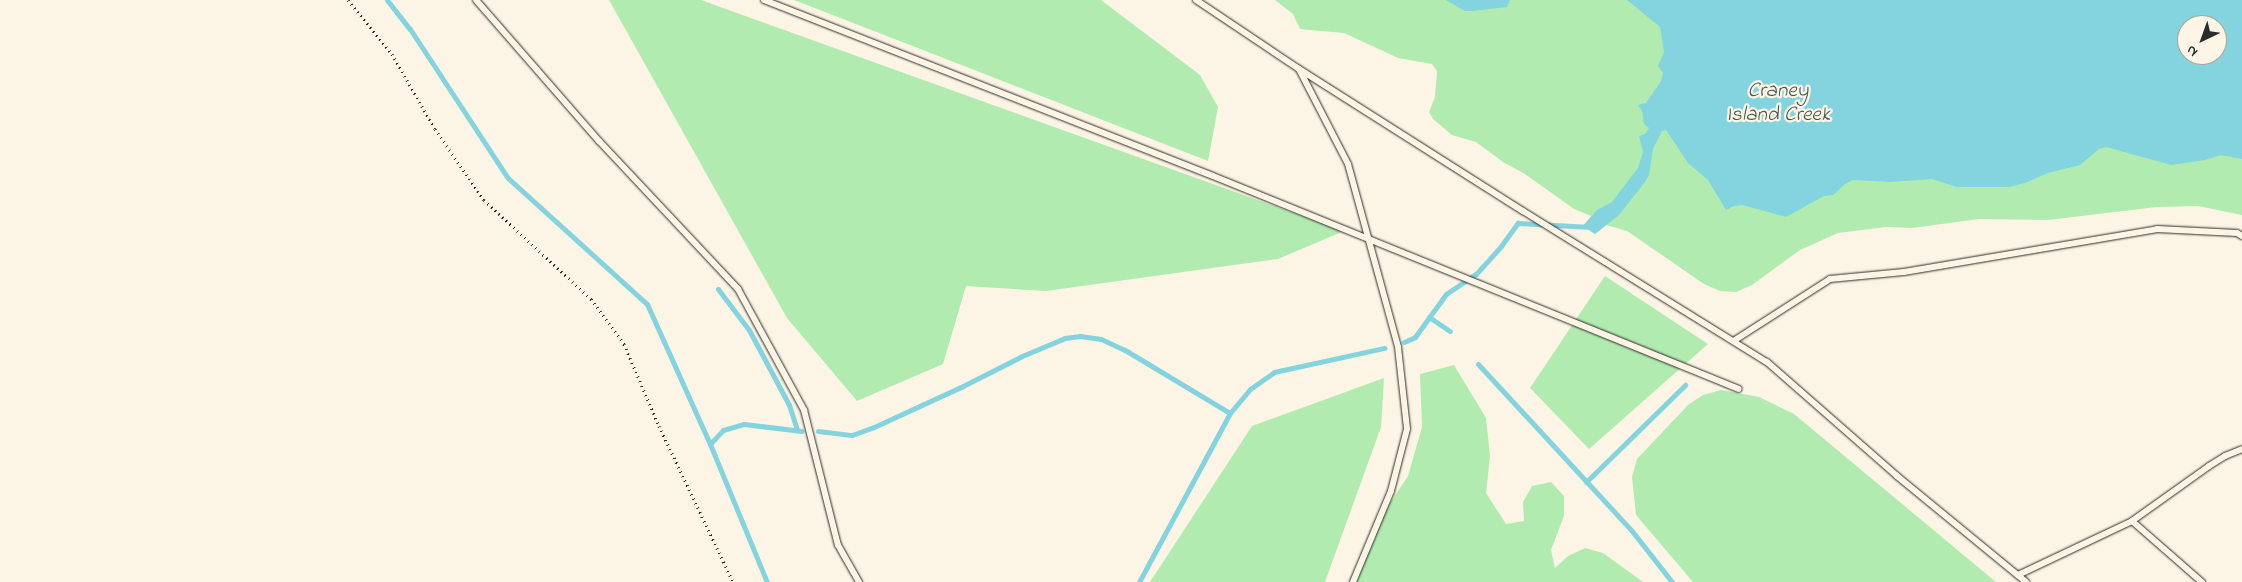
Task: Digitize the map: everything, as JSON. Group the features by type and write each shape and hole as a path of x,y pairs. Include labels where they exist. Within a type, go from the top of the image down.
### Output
{"lane":[{"path":"476,0 599,141 738,289 804,410 838,545 859,582"},
{"path":"764,0 1368,239 1739,389"},
{"path":"1196,0 1299,69 1523,211 1735,340 1767,362 1897,476 2026,582"},
{"path":"1299,69 1348,164 1398,347 1407,429 1391,491 1353,582"},
{"path":"1735,340 1830,280 1904,272 2157,229 2237,233 2242,236"},
{"path":"2018,575 2132,521 2209,466 2225,456 2242,449"},
{"path":"2132,521 2202,582"}],"path":[{"path":"348,0 392,54 434,129 484,200 591,299 624,344 659,426 733,582"}],"green space":[{"path":"609,0 701,0 1344,231 1278,259 1046,291 966,286 943,364 857,401 787,318"},
{"path":"794,0 1101,0 1200,75 1218,107 1208,161"},
{"path":"1275,0 1755,0 2242,94 2242,215 2198,206 2157,207 2048,220 1979,219 1912,228 1886,227 1838,233 1800,250 1752,285 1736,292 1720,291 1704,284 1627,231 1606,225 1595,234 1583,226 1591,216 1574,209 1476,142 1452,135 1433,119 1429,112 1435,97 1437,71 1432,64 1398,58 1344,33 1300,29 1293,14"},
{"path":"1605,276 1708,344 1589,449 1530,388"},
{"path":"1454,365 1486,418 1490,456 1486,493 1506,524 1524,521 1523,502 1532,486 1551,482 1564,496 1564,516 1551,550 1555,568 1568,556 1585,548 1603,553 1643,582 1357,582 1378,521 1408,476 1422,427 1420,374"},
{"path":"1384,378 1381,427 1325,582 1150,582 1252,426"},
{"path":"1721,390 1759,397 1794,414 1996,582 1693,582 1636,515 1632,477 1637,459 1688,405 1703,395"}],"water":[{"path":"1446,0 1510,0 1507,7 1465,11"},
{"name":"Craney Island Creek","path":"1627,0 2242,0 2242,159 2221,155 2205,160 2171,165 2106,147 2099,149 2080,165 2048,173 2025,183 2009,187 1957,187 1932,179 1890,182 1853,180 1845,184 1833,195 1824,196 1786,217 1742,205 1726,210 1708,180 1688,163 1666,130 1662,131 1653,149 1649,175 1645,182 1619,215 1595,234 1583,226 1597,210 1612,202 1638,168 1643,152 1639,136 1645,134 1649,128 1644,124 1642,111 1638,105 1646,103 1661,81 1663,73 1658,66 1664,52 1660,27"}],"waterway":[{"path":"387,0 410,29 508,178 647,304 710,444 767,582"},
{"path":"1404,342 1415,337 1446,294 1476,274 1518,223 1591,227"},
{"path":"718,289 749,330 789,405 797,430"},
{"path":"1429,317 1450,331"},
{"path":"818,431 852,435 874,427 961,387 1022,356 1065,338 1080,336 1101,339 1125,350 1230,413"},
{"path":"1139,582 1230,413 1250,389 1274,372 1384,348"},
{"path":"1478,364 1632,531 1672,582"},
{"path":"1586,482 1685,385"},
{"path":"710,444 723,430 744,424 802,431"}]}
